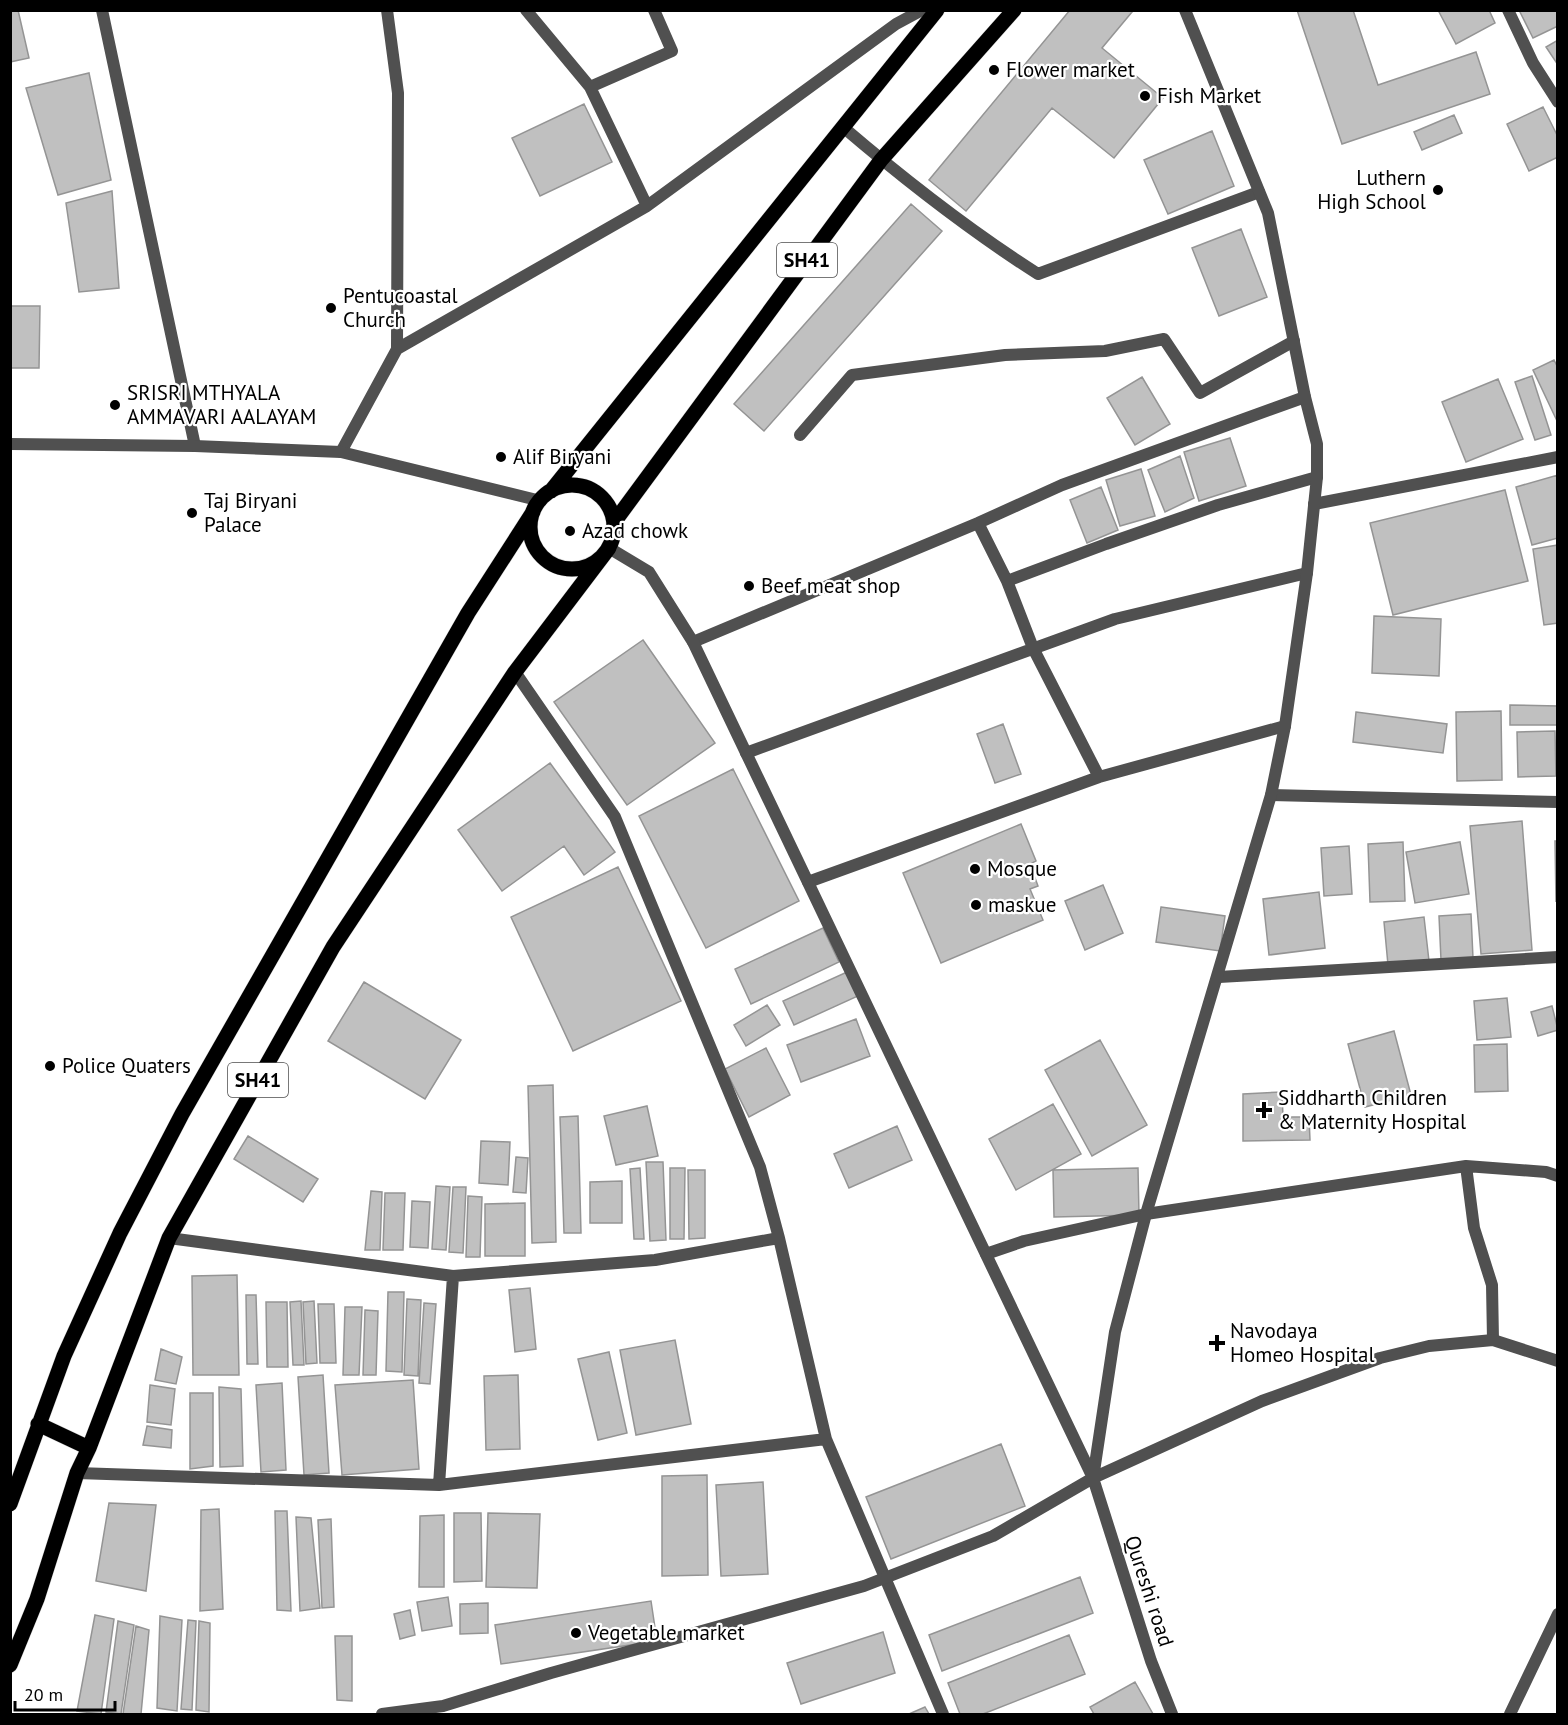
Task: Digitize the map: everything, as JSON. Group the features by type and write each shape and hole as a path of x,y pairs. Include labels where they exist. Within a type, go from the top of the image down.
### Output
{"main road":[{"name":"SH41","path":"10,1504 64,1356 120,1233 182,1114 468,614 542,501 937,10"},
{"name":"SH41","path":"10,1665 37,1599 77,1473 89,1448 169,1238 333,947 515,672 609,548 614,535 615,522 881,159 1014,10"},
{"path":"609,548 600,559 588,567 561,568 548,562 538,552 532,540 530,526 542,501 564,486 578,486 591,490 606,503 615,522"},
{"path":"38,1424 89,1448"}],"street":[{"path":"102,10 195,446"},
{"path":"341,452 397,349 398,93 387,10"},
{"path":"526,10 590,87 647,206"},
{"path":"590,87 672,51 654,10"},
{"path":"892,10 896,24"},
{"path":"397,349 647,206 896,24 922,10"},
{"path":"1093,1478 1115,1332 1146,1214 1271,795 1285,726 1307,573 1317,477 1317,444 1305,398 1268,213 1185,10"},
{"path":"1508,10 1533,63 1557,102"},
{"path":"843,127 986,241 1038,274 1259,192"},
{"path":"800,435 852,375 1005,355 1105,351 1164,339 1200,393 1294,341"},
{"path":"693,642 978,523 1062,485 1305,398"},
{"path":"10,444 195,446 341,452 542,501"},
{"path":"1314,504 1557,457"},
{"path":"1007,581 1218,505 1317,477"},
{"path":"978,523 1007,581 1033,648 1100,777"},
{"name":"Qureshi road","path":"609,548 649,572 693,642 1093,1478 1150,1661 1172,1714"},
{"path":"746,753 1115,619 1307,573"},
{"path":"515,672 615,817 760,1167 826,1439 943,1714"},
{"path":"808,882 1100,777 1285,726"},
{"path":"1271,795 1557,802"},
{"path":"1218,977 1557,957"},
{"path":"986,1254 1024,1241 1146,1214 1466,1166 1546,1172 1557,1176"},
{"path":"1466,1166 1474,1228 1492,1285 1493,1340"},
{"path":"169,1238 453,1276 655,1260 779,1238"},
{"path":"439,1485 453,1276"},
{"path":"382,1714 443,1710 551,1673 864,1586 993,1536 1093,1478 1262,1401 1380,1358 1428,1346 1493,1340 1557,1362"},
{"path":"77,1473 439,1485 826,1439"},
{"path":"1510,1714 1557,1614"}],"building":[{"path":"10,10 18,10 29,58 10,62"},
{"path":"1070,10 1130,10 1132,12 1102,48 1163,98 1114,158 1052,108 966,211 929,180"},
{"path":"1297,10 1353,10 1378,85 1476,52 1490,94 1342,144"},
{"path":"1438,10 1489,10 1495,23 1456,44"},
{"path":"1519,10 1558,10 1558,26 1533,38"},
{"path":"1558,40 1558,65 1546,47"},
{"path":"89,73 111,180 58,195 26,88"},
{"path":"584,104 612,162 540,196 512,138"},
{"path":"1543,107 1558,137 1558,157 1529,171 1507,124"},
{"path":"1454,115 1462,133 1422,150 1414,132"},
{"path":"1212,131 1234,186 1168,214 1144,160"},
{"path":"112,191 119,288 79,292 66,203"},
{"path":"911,204 942,231 764,431 734,404"},
{"path":"1241,229 1267,297 1219,316 1192,248"},
{"path":"10,306 40,306 39,368 10,368"},
{"path":"1554,360 1558,368 1558,423 1533,370"},
{"path":"1532,376 1551,435 1535,440 1515,382"},
{"path":"1142,377 1170,424 1135,445 1107,398"},
{"path":"1498,379 1523,439 1466,462 1442,402"},
{"path":"1230,438 1246,486 1199,501 1184,452"},
{"path":"1180,456 1194,498 1165,512 1148,470"},
{"path":"1141,469 1155,516 1120,526 1106,480"},
{"path":"1558,475 1558,538 1532,545 1516,487"},
{"path":"1101,487 1118,530 1087,543 1070,500"},
{"path":"1505,490 1528,581 1393,615 1370,523"},
{"path":"1558,545 1558,623 1544,625 1533,549"},
{"path":"1374,616 1441,619 1439,676 1372,673"},
{"path":"643,640 715,743 627,805 554,702"},
{"path":"1510,705 1558,706 1558,725 1510,725"},
{"path":"1501,711 1502,780 1457,781 1456,712"},
{"path":"1356,712 1447,724 1443,753 1353,742"},
{"path":"1003,724 1021,774 995,783 977,734"},
{"path":"1555,731 1556,776 1518,777 1517,732"},
{"path":"550,763 615,852 584,875 564,846 502,891 458,830"},
{"path":"733,769 799,901 706,948 639,816"},
{"path":"1522,821 1532,950 1481,954 1470,826"},
{"name":"maskue","path":"1021,824 1036,861 1030,864 1038,886 1030,889 1043,920 941,963 903,873"},
{"path":"1555,841 1558,841 1556,902"},
{"path":"1403,842 1405,901 1370,902 1368,844"},
{"path":"1460,842 1469,894 1415,903 1406,852"},
{"path":"1349,846 1352,894 1324,896 1321,848"},
{"path":"618,867 681,1001 573,1051 511,917"},
{"path":"1103,885 1123,933 1085,950 1065,901"},
{"path":"1319,892 1325,948 1269,955 1263,899"},
{"path":"1161,907 1225,916 1220,951 1156,942"},
{"path":"1471,914 1473,958 1441,960 1439,916"},
{"path":"1424,917 1429,961 1388,965 1384,922"},
{"path":"823,928 839,962 751,1004 735,969"},
{"path":"847,972 858,996 794,1025 783,1001"},
{"path":"364,982 461,1040 425,1099 328,1041"},
{"path":"1507,998 1511,1037 1477,1040 1474,1001"},
{"path":"767,1005 780,1025 746,1046 734,1025"},
{"path":"1552,1006 1558,1030 1538,1036 1531,1012"},
{"path":"856,1019 870,1056 801,1082 787,1045"},
{"path":"1394,1031 1411,1095 1365,1107 1348,1044"},
{"path":"1100,1040 1147,1125 1092,1156 1045,1070"},
{"path":"1507,1044 1508,1091 1475,1092 1474,1045"},
{"path":"766,1048 790,1095 749,1117 725,1069"},
{"path":"553,1085 556,1242 532,1243 528,1086"},
{"path":"1282,1092 1283,1117 1309,1117 1310,1140 1243,1141 1243,1094"},
{"path":"1053,1104 1081,1154 1016,1190 989,1139"},
{"path":"647,1106 658,1156 616,1165 604,1116"},
{"path":"578,1116 581,1233 564,1233 560,1117"},
{"path":"897,1126 912,1160 849,1188 834,1154"},
{"path":"248,1136 318,1179 303,1202 234,1159"},
{"path":"481,1141 510,1142 508,1185 479,1183"},
{"path":"516,1157 528,1158 526,1193 513,1192"},
{"path":"646,1162 663,1162 666,1240 650,1241"},
{"path":"640,1168 644,1239 634,1239 630,1169"},
{"path":"670,1168 685,1168 684,1239 670,1239"},
{"path":"1138,1168 1139,1215 1054,1217 1053,1170"},
{"path":"688,1170 705,1170 705,1238 689,1239"},
{"path":"622,1181 622,1223 590,1223 590,1182"},
{"path":"436,1186 450,1187 446,1250 432,1249"},
{"path":"453,1187 466,1187 463,1253 449,1252"},
{"path":"371,1191 382,1192 380,1250 365,1250"},
{"path":"385,1193 405,1193 403,1250 383,1250"},
{"path":"468,1196 482,1197 480,1257 466,1257"},
{"path":"412,1201 430,1202 428,1248 410,1247"},
{"path":"525,1203 525,1256 485,1256 485,1204"},
{"path":"237,1275 239,1375 193,1375 192,1276"},
{"path":"530,1288 536,1349 515,1352 509,1290"},
{"path":"388,1292 404,1292 402,1372 386,1371"},
{"path":"246,1295 256,1295 258,1364 247,1364"},
{"path":"407,1299 421,1300 418,1376 404,1375"},
{"path":"301,1301 304,1365 293,1365 290,1302"},
{"path":"314,1301 317,1363 306,1364 303,1302"},
{"path":"266,1302 287,1302 288,1367 267,1367"},
{"path":"424,1303 436,1304 430,1384 419,1383"},
{"path":"318,1304 334,1304 336,1363 320,1363"},
{"path":"345,1307 362,1307 359,1375 343,1375"},
{"path":"365,1310 378,1311 376,1375 363,1375"},
{"path":"675,1340 691,1424 636,1435 620,1350"},
{"path":"161,1349 182,1357 176,1384 155,1380"},
{"path":"609,1352 627,1433 598,1440 578,1359"},
{"path":"323,1375 329,1473 304,1475 298,1377"},
{"path":"518,1375 520,1449 486,1450 484,1376"},
{"path":"413,1380 419,1469 342,1475 335,1385"},
{"path":"282,1383 286,1470 261,1472 256,1385"},
{"path":"150,1385 175,1389 171,1425 147,1422"},
{"path":"219,1387 241,1389 243,1466 220,1467"},
{"path":"190,1393 213,1393 213,1466 190,1469"},
{"path":"147,1426 172,1430 171,1448 143,1445"},
{"path":"1001,1444 1025,1506 891,1559 866,1497"},
{"path":"707,1475 708,1575 662,1576 662,1476"},
{"path":"763,1482 768,1574 721,1576 716,1485"},
{"path":"109,1503 156,1505 146,1591 96,1581"},
{"path":"219,1509 223,1609 200,1611 201,1510"},
{"path":"275,1511 287,1511 291,1611 277,1610"},
{"path":"454,1513 481,1513 482,1581 454,1582"},
{"path":"488,1513 540,1514 537,1588 486,1587"},
{"path":"444,1515 444,1587 419,1587 420,1516"},
{"path":"296,1517 311,1518 320,1608 300,1611"},
{"path":"331,1519 334,1607 322,1608 318,1520"},
{"path":"1080,1577 1093,1613 942,1671 929,1635"},
{"path":"448,1597 452,1626 422,1631 417,1602"},
{"name":"Vegetable market","path":"651,1601 657,1641 501,1664 495,1625"},
{"path":"488,1603 488,1633 460,1634 460,1604"},
{"path":"410,1610 415,1635 400,1639 394,1614"},
{"path":"95,1615 114,1619 101,1714 77,1711"},
{"path":"160,1616 182,1620 177,1711 157,1708"},
{"path":"188,1620 196,1621 192,1710 181,1709"},
{"path":"118,1621 134,1625 121,1714 106,1712"},
{"path":"199,1621 210,1623 209,1712 196,1710"},
{"path":"136,1626 149,1630 141,1714 123,1714"},
{"path":"883,1632 895,1673 801,1704 787,1663"},
{"path":"1069,1635 1085,1674 983,1714 960,1714 948,1683"},
{"path":"335,1636 352,1636 352,1701 337,1700"},
{"path":"1135,1682 1153,1714 1094,1714 1090,1707"},
{"path":"925,1707 929,1714 909,1714"}],"place":[{"name":"Flower market","path":"994,70"},
{"name":"Fish Market","path":"1145,96"},
{"name":"Luthern High School","path":"1438,190"},
{"name":"Pentucoastal Church","path":"331,308"},
{"name":"SRISRI MTHYALA AMMAVARI AALAYAM","path":"115,405"},
{"name":"Alif Biryani","path":"501,457"},
{"name":"Taj Biryani Palace","path":"192,513"},
{"name":"Azad chowk","path":"570,531"},
{"name":"Beef meat shop","path":"749,586"},
{"name":"Mosque","path":"975,869"},
{"name":"maskue","path":"976,905"},
{"name":"Police Quaters","path":"50,1066"},
{"name":"Siddharth Children & Maternity Hospital","path":"1264,1110"},
{"name":"Navodaya Homeo Hospital","path":"1217,1343"},
{"name":"Vegetable market","path":"576,1633"}]}
